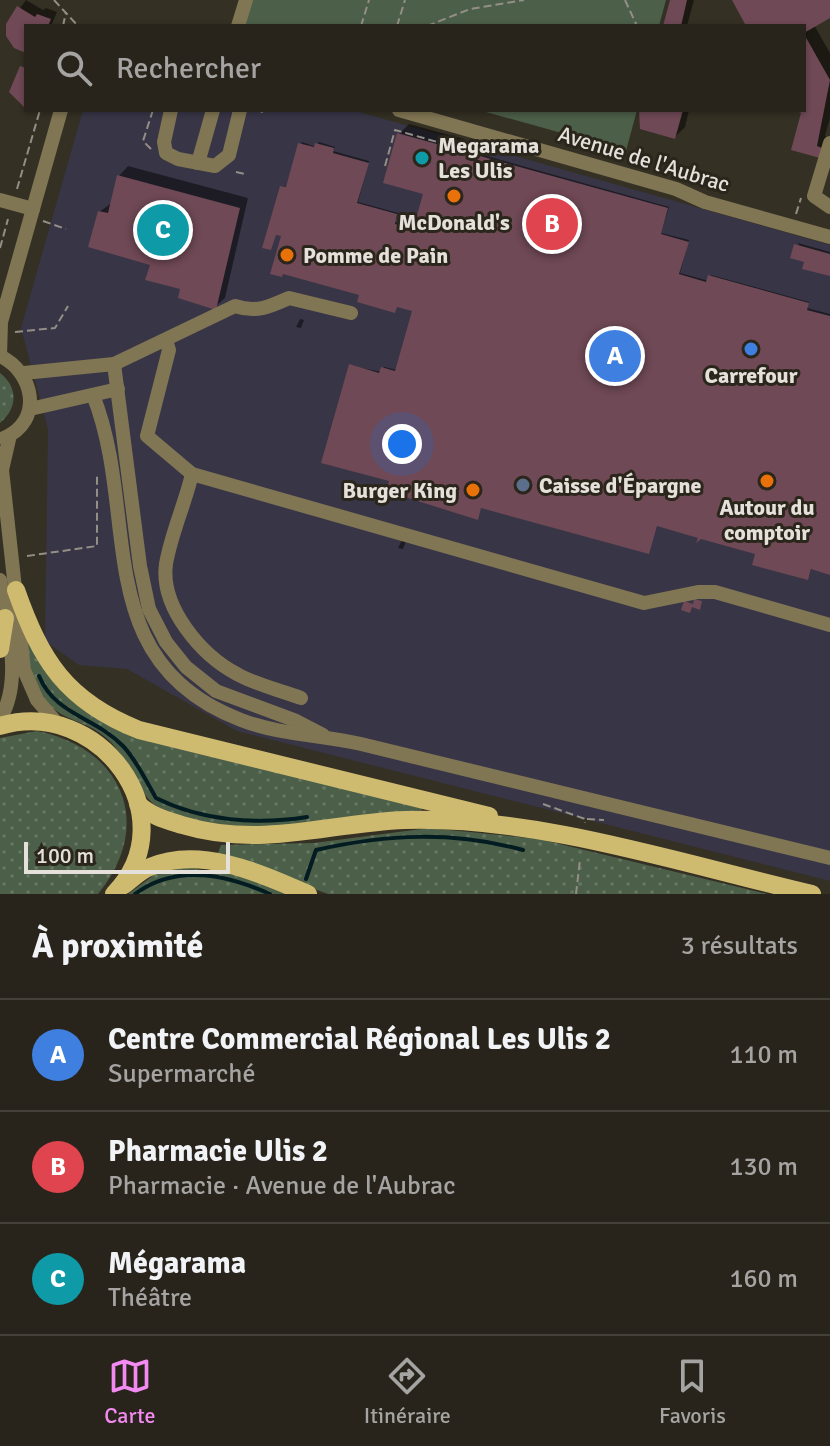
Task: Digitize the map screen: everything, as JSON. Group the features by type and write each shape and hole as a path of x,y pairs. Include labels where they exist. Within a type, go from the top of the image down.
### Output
{"main road":[{"path":"16,590 49,666 89,705 139,730 478,812 518,827 812,894"},
{"path":"0,649 3,619"},
{"path":"0,726 35,720 56,722 85,733 109,751 128,776 138,804 140,833 135,861 118,890"},
{"path":"138,804 147,813 197,829 251,837 403,820 518,827"},
{"path":"118,890 148,867 174,860 202,860 231,865 308,894"}],"street":[{"path":"239,24 246,0"},
{"path":"56,722 37,700 24,670 2,470 5,438 26,419 31,396 24,373 0,356 0,337 15,267 60,112"},
{"path":"171,112 164,142 166,153 215,166 229,155 240,112"},
{"path":"198,163 212,112"},
{"name":"Avenue de l'Aubrac","path":"406,112 676,189 705,202 830,237"},
{"path":"830,143 814,196 830,207"},
{"path":"6,202 32,213"},
{"path":"0,287 15,267"},
{"path":"24,373 114,364 235,306 251,311 269,308 289,298 351,313"},
{"path":"166,340 169,350 147,436 192,474 644,603 664,602 698,592 715,592 830,625"},
{"path":"114,364 140,566 149,609 166,642 186,667 216,691 294,720 324,736"},
{"path":"30,409 118,389"},
{"path":"93,395 106,427 125,577 134,614 149,649 170,676 197,699 241,721 299,736 324,736 830,858"},
{"path":"192,474 166,567 171,600 183,625 210,655 237,674 301,698"},
{"path":"0,580 3,619 11,641 10,682 0,719"}],"path":[{"path":"54,0 76,24"},
{"path":"362,24 369,0"},
{"path":"398,24 405,0"},
{"path":"432,24 470,9 524,0"},
{"path":"625,0 636,24"},
{"path":"63,24 66,12"},
{"path":"0,248 6,202 39,112"},
{"path":"385,166 395,130 441,143"},
{"path":"236,172 245,174"},
{"path":"795,216 800,198"},
{"path":"32,213 66,229"},
{"path":"0,337 18,331 55,328 68,306"},
{"path":"27,556 97,546 97,471"},
{"path":"537,802 585,819 604,820"},
{"path":"585,819 585,824"},
{"path":"576,894 580,860"}],"shaded area":[{"path":"82,112 359,112 830,245 830,881 237,731 127,669 79,665 45,641 48,429 21,328"}],"green space":[{"path":"252,0 666,0 660,24 246,24"},
{"path":"486,112 636,112 626,151"},
{"path":"0,373 10,385 14,398 10,411 0,423"},
{"path":"25,634 96,718 421,805 422,810 323,823 253,828 219,826 187,819 158,807 145,794 113,744 94,729 61,714 44,698 34,678"},
{"path":"37,731 67,740 91,754 109,772 121,793 126,817 125,842 115,868 98,894 0,894 0,738"},
{"path":"429,828 539,839 767,894 328,894 218,853 221,845 314,843"},
{"path":"183,867 237,875 287,894 128,894 158,872"}],"building":[{"path":"670,0 687,0 681,24 664,24"},
{"path":"732,0 830,0 830,18 806,32 806,24 745,24"},
{"path":"17,6 35,17 37,14 51,19 49,24 24,24 24,52 14,48 6,36 6,24"},
{"path":"806,38 830,80 817,146 822,148 820,158 791,150 801,113 806,112"},
{"path":"20,66 24,67 24,107 9,92"},
{"path":"639,112 682,112 675,139 640,129"},
{"path":"397,133 668,208 661,234 689,242 679,274 706,282 708,275 809,303 807,310 830,316 830,575 811,569 808,580 752,565 755,554 701,539 696,543 698,538 657,526 649,554 481,508 478,520 386,491 389,481 321,463 349,364 379,373 381,367 395,371 412,311 397,307 395,313 357,302 359,295 283,274 282,277 270,274 281,236 276,235 271,250 262,248 280,186 286,187 298,143 334,148 333,153 369,163 357,203 397,214 395,224 413,229 423,194 383,183"},
{"path":"117,175 240,208 216,310 178,298 180,289 145,280 150,265 88,247 98,211 108,213"},
{"path":"794,244 830,254 830,276 802,269 804,262 790,258"},
{"path":"694,599 702,601 700,610 692,607 690,613 681,610 684,601 693,604"}],"waterway":[{"path":"39,676 46,689 65,708 100,728 123,746 156,798 192,812 230,819 269,821 307,817"},
{"path":"306,879 316,850 368,841 445,837 523,850"},
{"path":"135,894 167,879 201,875 236,881 270,894"}],"place":[{"name":"Megarama Les Ulis","path":"422,158"},
{"name":"McDonald's","path":"454,196"},
{"name":"Pharmacie Ulis 2","path":"552,224"},
{"name":"Mégarama","path":"163,230"},
{"name":"Pomme de Pain","path":"287,255"},
{"name":"Carrefour","path":"751,349"},
{"name":"Centre Commercial Régional Les Ulis 2","path":"615,356"},
{"name":"Autour du comptoir","path":"767,481"},
{"name":"Caisse d'Épargne","path":"523,485"},
{"name":"Burger King","path":"473,490"}]}
